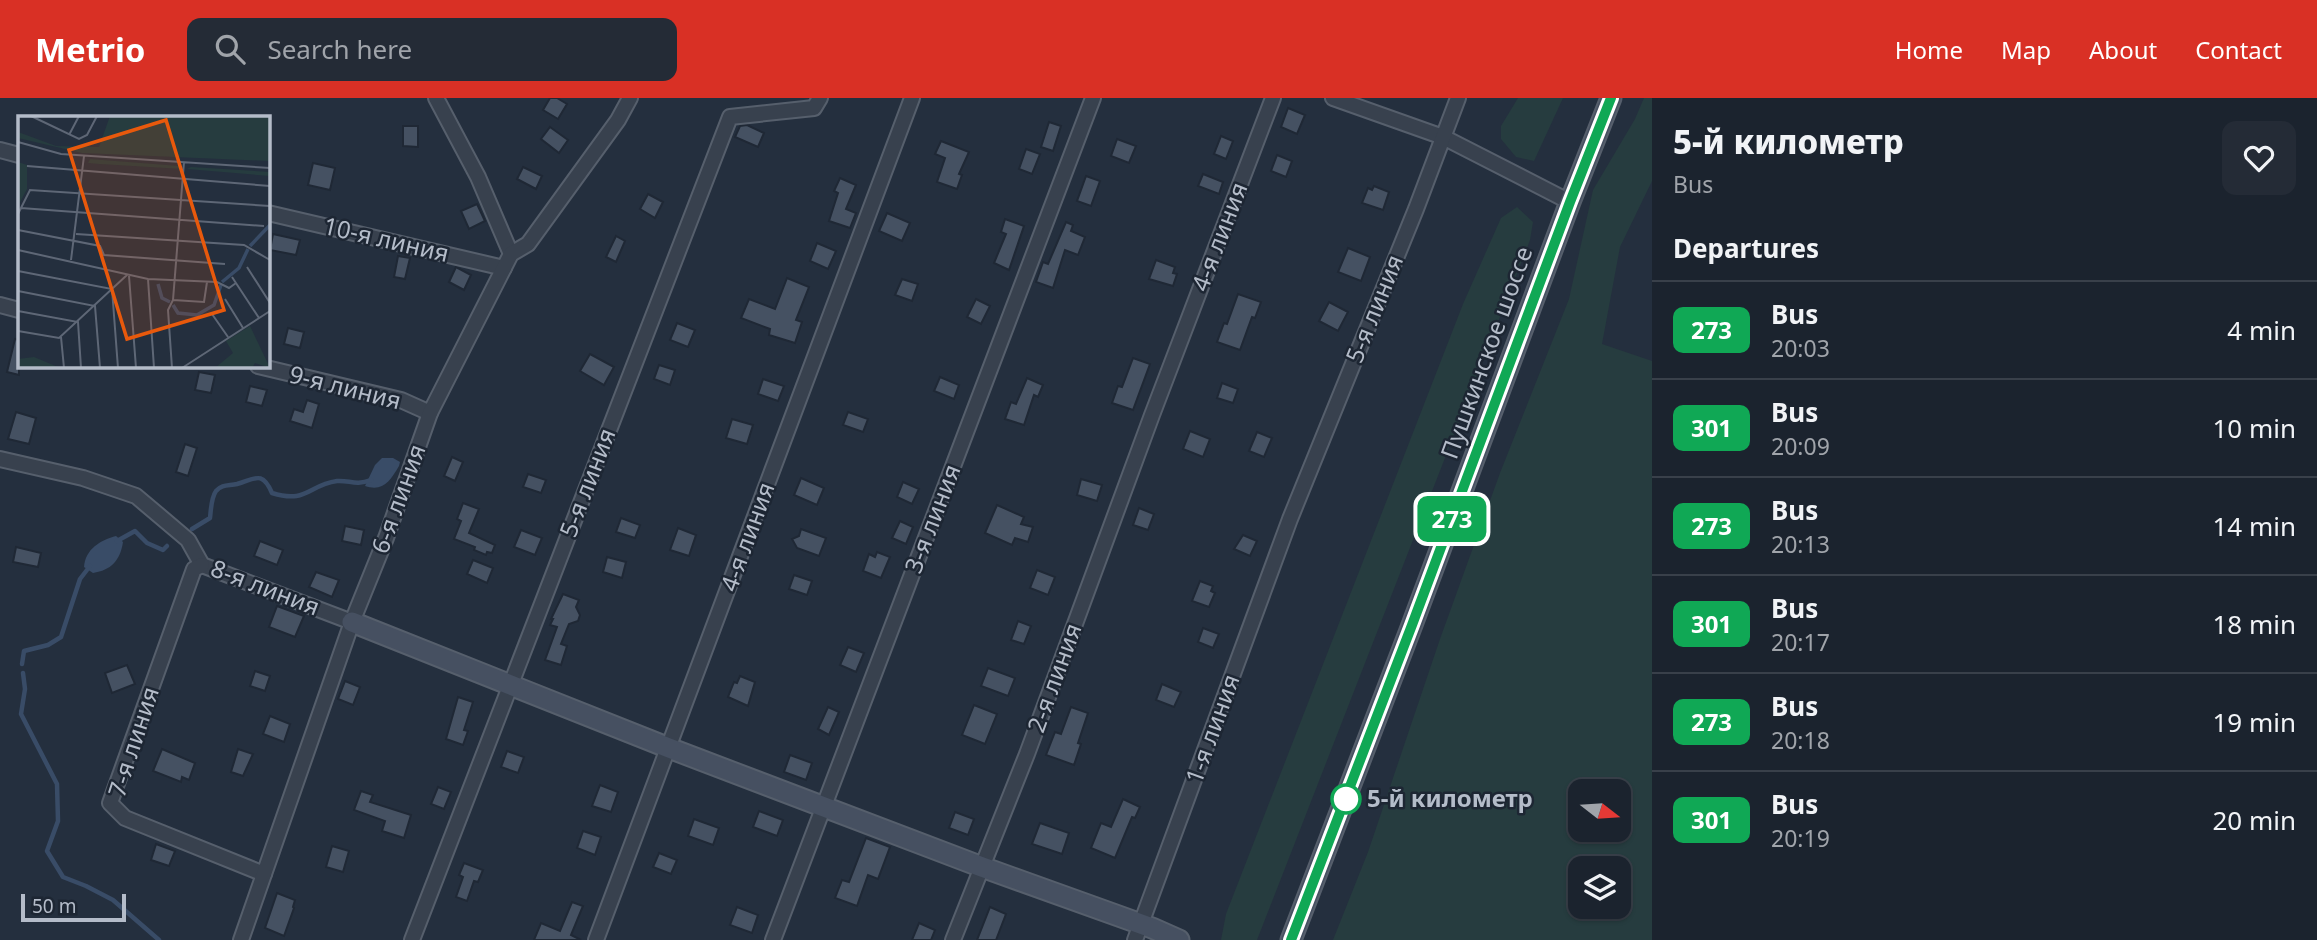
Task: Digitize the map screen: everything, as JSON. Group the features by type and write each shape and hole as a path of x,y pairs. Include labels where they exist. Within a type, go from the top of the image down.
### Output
{"main road":[{"name":"Пушкинское шоссе","path":"1291,940 1611,98"},
{"path":"352,622 670,748 982,867 1138,932 1179,940"}],"street":[{"path":"436,98 478,177 511,254"},
{"name":"6-я линия","path":"241,940 352,622 387,537 429,413 511,254 528,244 618,120 630,98"},
{"name":"5-я линия","path":"412,940 730,117 814,108 820,98"},
{"name":"4-я линия","path":"596,940 912,98"},
{"name":"3-я линия","path":"773,940 1093,98"},
{"name":"4-я линия","path":"1152,415 1273,98"},
{"path":"1333,98 1443,137 1570,202"},
{"name":"5-я линия","path":"1290,519 1416,209 1458,98"},
{"path":"0,150 18,155"},
{"name":"10-я линия","path":"270,213 505,268"},
{"path":"0,305 18,310"},
{"name":"9-я линия","path":"266,368 401,400 429,413"},
{"name":"2-я линия","path":"953,940 1032,741 1152,415"},
{"name":"8-я линия","path":"0,459 83,478 136,496 188,540 202,565 352,622"},
{"name":"1-я линия","path":"1138,932 1290,519"},
{"name":"7-я линия","path":"202,565 194,569 110,803 125,818 264,874"}],"green space":[{"path":"1518,98 1563,98 1534,161 1516,157 1501,139 1501,126"},
{"path":"1644,98 1652,98 1652,181 1620,247 1602,344 1652,361 1652,940 1333,940 1368,852 1500,473 1569,299 1593,190 1635,119"},
{"path":"1517,207 1533,222 1530,240 1257,940 1221,940 1226,914 1463,304 1501,218"}],"water":[{"path":"382,458 393,458 400,462 399,466 385,484 377,488 365,486 375,465"},
{"path":"116,536 123,542 114,564 93,573 84,567 87,555 95,546"}],"building":[{"path":"550,98 557,98 567,104 558,119 543,110"},
{"path":"1288,108 1305,115 1297,134 1281,127"},
{"path":"1049,122 1061,126 1053,151 1041,147"},
{"path":"747,125 764,133 758,147 735,137 740,126"},
{"path":"403,126 418,126 418,147 403,146"},
{"path":"550,127 568,140 559,153 541,139"},
{"path":"1221,136 1233,141 1226,159 1214,154"},
{"path":"1117,139 1136,146 1129,163 1111,156"},
{"path":"941,141 969,152 959,174 962,175 957,189 937,182 945,158 935,154"},
{"path":"1026,149 1040,154 1032,174 1019,169"},
{"path":"1277,155 1292,161 1286,177 1271,171"},
{"path":"313,163 335,168 330,190 308,185"},
{"path":"523,167 542,176 536,189 517,179"},
{"path":"1203,174 1223,182 1219,194 1198,186"},
{"path":"1086,176 1100,181 1091,206 1077,201"},
{"path":"840,178 856,185 846,209 856,213 850,228 829,221 838,193 834,191"},
{"path":"1374,186 1389,192 1383,210 1362,203 1368,188 1372,190"},
{"path":"648,194 663,202 655,218 640,209"},
{"path":"477,204 485,221 469,229 461,211"},
{"path":"887,213 910,223 902,241 879,231"},
{"path":"1005,219 1024,226 1009,270 994,263 1006,234 1001,232"},
{"path":"1066,222 1073,225 1071,231 1085,237 1078,255 1065,250 1053,288 1036,282 1043,262 1048,264"},
{"path":"273,234 300,240 296,255 270,250"},
{"path":"616,236 625,241 616,262 606,257"},
{"path":"817,243 836,251 828,269 810,261"},
{"path":"1348,248 1370,257 1361,281 1338,272"},
{"path":"398,256 410,258 405,279 394,277"},
{"path":"1156,260 1175,267 1173,273 1177,274 1173,286 1149,279"},
{"path":"456,267 471,275 464,290 449,282"},
{"path":"787,278 809,287 796,320 802,322 795,343 769,335 770,329 741,318 749,299 775,309"},
{"path":"902,279 918,284 912,301 895,295"},
{"path":"1238,294 1261,302 1255,318 1252,317 1240,350 1217,342"},
{"path":"976,299 990,306 981,324 967,317"},
{"path":"1329,302 1348,312 1338,331 1319,321"},
{"path":"677,323 695,330 688,347 670,340"},
{"path":"288,328 304,332 300,348 284,344"},
{"path":"15,339 18,340 19,375 7,372"},
{"path":"590,354 614,367 604,385 580,371"},
{"path":"1133,358 1150,364 1133,410 1112,403 1118,386 1122,387"},
{"path":"659,365 675,370 670,385 654,379"},
{"path":"199,372 215,375 211,393 195,390"},
{"path":"940,377 959,385 954,399 934,391"},
{"path":"1027,378 1043,385 1038,397 1034,395 1024,425 1005,419 1011,402 1016,404"},
{"path":"763,379 784,386 778,401 758,394"},
{"path":"1222,383 1238,389 1233,403 1217,398"},
{"path":"250,386 267,390 262,406 246,402"},
{"path":"307,400 319,404 312,428 290,421 294,409 303,412"},
{"path":"16,412 36,418 29,444 8,439"},
{"path":"848,412 868,419 863,432 843,425"},
{"path":"732,419 753,425 747,444 726,438"},
{"path":"1190,431 1210,439 1203,457 1183,449"},
{"path":"1257,432 1272,438 1264,457 1249,451"},
{"path":"185,444 197,448 188,476 176,472"},
{"path":"452,457 463,462 455,481 444,476"},
{"path":"528,474 546,480 541,493 523,487"},
{"path":"801,478 824,488 817,505 794,495"},
{"path":"1081,479 1102,485 1097,501 1077,495"},
{"path":"903,482 919,489 912,504 897,497"},
{"path":"463,503 479,509 469,533 495,545 492,553 487,552 486,555 474,550 475,547 454,539 461,521 457,519"},
{"path":"997,505 1024,517 1021,524 1033,527 1028,542 1015,538 1012,545 985,533"},
{"path":"1139,508 1154,514 1148,530 1133,525"},
{"path":"621,518 640,525 635,538 616,532"},
{"path":"900,521 913,527 906,544 892,538"},
{"path":"345,526 364,530 361,545 342,541"},
{"path":"678,528 696,535 689,556 670,550"},
{"path":"801,529 826,538 819,556 797,548 792,539 799,536"},
{"path":"521,530 542,538 535,555 514,547"},
{"path":"1243,535 1257,541 1250,556 1234,549"},
{"path":"260,541 283,550 277,565 254,556"},
{"path":"16,547 41,553 38,567 13,562"},
{"path":"877,552 890,557 881,578 863,571 869,554 875,557"},
{"path":"607,557 626,562 622,578 603,572"},
{"path":"473,560 493,568 487,583 467,574"},
{"path":"1037,570 1055,577 1048,595 1030,588"},
{"path":"316,572 339,580 332,597 309,587"},
{"path":"794,575 812,581 807,595 789,589"},
{"path":"1200,581 1213,586 1211,591 1215,593 1209,607 1192,601"},
{"path":"563,594 579,600 576,607 580,615 578,621 569,624 561,644 567,646 561,665 545,660 557,627 550,625 551,619"},
{"path":"277,606 304,616 295,637 269,627"},
{"path":"1018,621 1031,626 1024,644 1011,640"},
{"path":"1203,628 1219,634 1213,648 1198,642"},
{"path":"848,647 864,653 856,672 840,665"},
{"path":"127,665 135,684 112,693 105,673"},
{"path":"988,668 1015,678 1008,696 981,686"},
{"path":"255,671 270,676 265,691 250,686"},
{"path":"740,676 755,682 748,706 728,697 734,682 737,683"},
{"path":"345,681 360,687 353,705 338,699"},
{"path":"1162,684 1181,692 1174,707 1156,700"},
{"path":"458,697 473,702 464,730 468,731 463,745 446,739"},
{"path":"974,705 997,714 985,744 962,735"},
{"path":"828,707 839,712 829,735 818,729"},
{"path":"1071,707 1088,713 1074,765 1046,755 1055,732 1061,734"},
{"path":"270,716 290,724 284,742 263,734"},
{"path":"162,749 195,763 189,780 182,777 181,782 153,771"},
{"path":"238,749 253,754 243,776 231,772"},
{"path":"507,751 524,757 518,773 501,767"},
{"path":"790,755 812,763 806,780 784,772"},
{"path":"600,785 618,792 611,812 592,806"},
{"path":"438,787 451,792 444,809 431,804"},
{"path":"361,791 373,795 370,802 411,815 404,838 382,831 385,821 354,810"},
{"path":"1123,799 1140,807 1135,818 1132,817 1115,858 1091,848 1101,823 1111,827"},
{"path":"759,811 783,820 777,836 753,827"},
{"path":"955,812 974,819 968,835 949,828"},
{"path":"694,819 719,828 713,845 688,836"},
{"path":"1040,823 1069,833 1062,854 1032,844"},
{"path":"583,831 601,837 595,855 577,848"},
{"path":"866,838 890,847 878,879 868,875 857,906 835,898 842,880 849,882"},
{"path":"156,844 175,851 169,866 151,860"},
{"path":"332,846 349,851 343,872 326,867"},
{"path":"659,853 677,860 671,874 653,867"},
{"path":"464,863 483,870 478,882 474,881 467,901 456,897 463,877 459,875"},
{"path":"277,893 295,900 284,936 265,928"},
{"path":"572,902 583,906 571,935 581,940 534,940 541,923 560,931"},
{"path":"737,907 758,915 752,933 730,925"},
{"path":"990,907 1006,914 996,940 977,940"},
{"path":"919,923 935,930 931,940 912,940"}],"waterway":[{"path":"192,529 210,518 214,494 223,486 258,478 265,481 272,493 293,496 327,483 371,480"},
{"path":"117,541 135,531 147,543 163,550 167,546"},
{"path":"22,664 24,651 48,645 61,637 80,579 90,566"},
{"path":"23,673 25,689 21,714 57,784 58,821 47,851 63,877 113,900 159,940"}],"bus line":[{"name":"273","path":"1291,940 1611,98"}],"place":[{"name":"5-й километр","path":"1346,799"}]}
